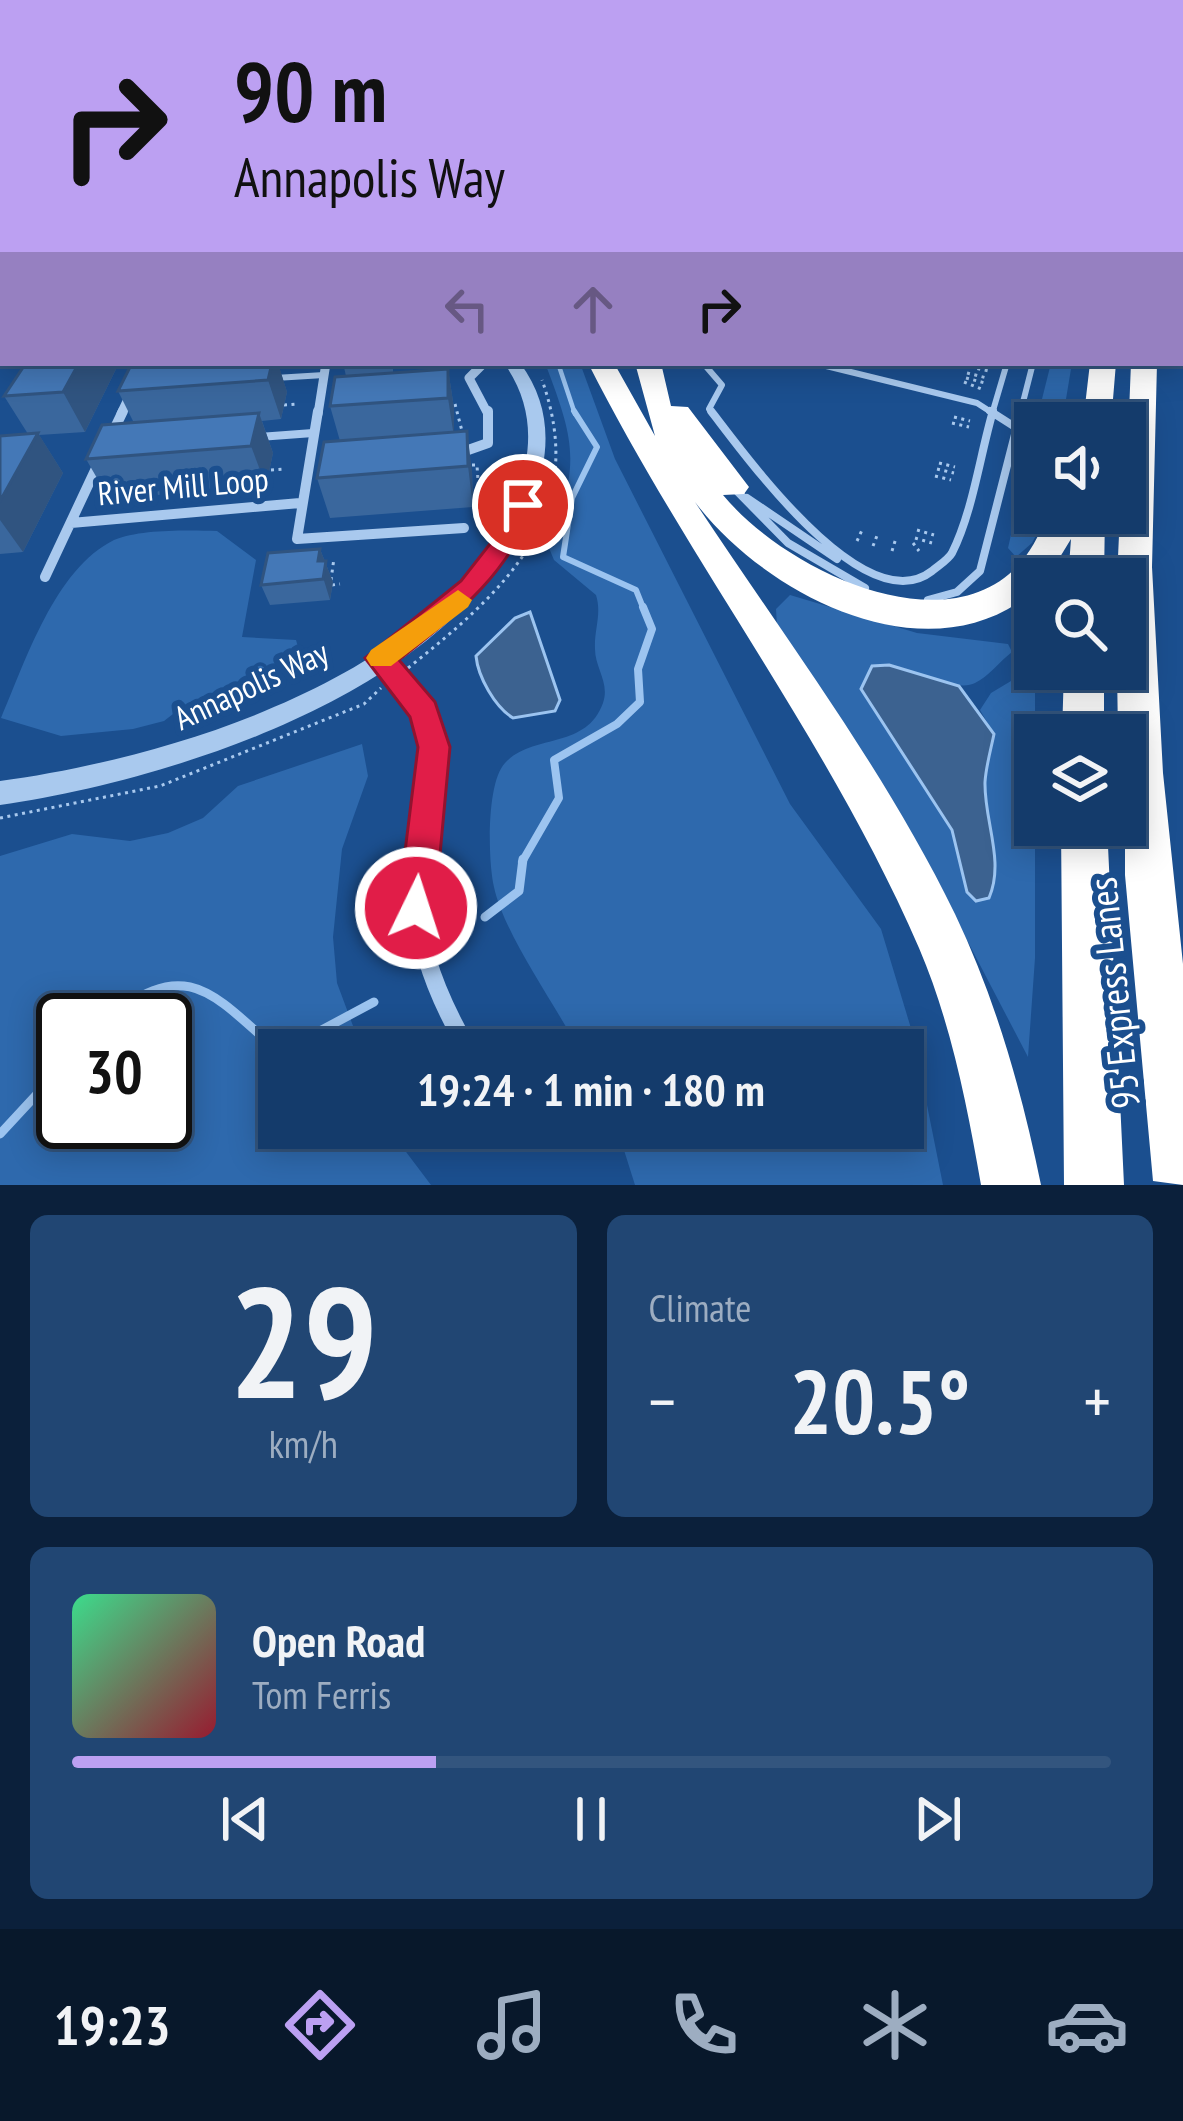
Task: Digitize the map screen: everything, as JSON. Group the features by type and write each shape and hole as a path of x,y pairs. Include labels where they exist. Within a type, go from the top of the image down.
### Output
{"highway":[{"path":"603,366 662,476 903,862 964,1001 1011,1185"},
{"path":"650,366 668,437 728,518 784,568 864,607 945,615 1001,597 1038,566 1053,534"},
{"path":"651,366 677,412 733,487"},
{"path":"1099,402 1103,366"},
{"name":"95 Express Lanes","path":"1144,366 1137,436 1136,622 1155,955 1183,1181"},
{"path":"1085,846 1094,1185"}],"street":[{"name":"River Mill Loop","path":"45,577 111,449 144,366"},
{"path":"444,456 476,452 488,443 488,406 469,378 481,366"},
{"name":"Annapolis Way","path":"0,793 92,779 174,757 264,721 380,658 471,588 517,523 538,437 531,389 514,366"},
{"path":"325,369 295,536 305,542 464,528"},
{"path":"307,467 331,465"},
{"name":"River Mill Loop","path":"71,523 301,503"},
{"path":"380,658 415,697 432,735 435,774 419,859 418,932 431,977 457,1029"}],"lane":[{"path":"706,366 722,385 710,409 812,531 852,566"},
{"path":"825,366 993,410 1014,426"},
{"path":"733,487 801,538 852,566 897,581 936,575 951,556 1006,366"},
{"path":"1023,402 1032,366"},
{"path":"268,379 325,369"},
{"path":"133,388 148,387"},
{"path":"319,403 340,401"},
{"path":"256,437 313,433"},
{"path":"733,487 770,528 840,577 897,598 938,599 973,583 980,571 1014,435"}],"path":[{"path":"970,367 991,371"},
{"path":"986,390 966,378 988,381"},
{"path":"284,405 297,404"},
{"path":"455,404 464,442"},
{"path":"953,420 969,424"},
{"path":"467,466 477,465 480,511"},
{"path":"938,466 954,470"},
{"path":"269,470 284,469"},
{"path":"935,476 951,480"},
{"path":"857,541 862,528"},
{"path":"917,530 934,535"},
{"path":"873,546 878,532"},
{"path":"892,551 896,538"},
{"path":"919,551 914,541 932,543"},
{"path":"334,558 332,583 340,584"},
{"path":"418,661 431,656"},
{"path":"364,704 375,693"}],"shaded area":[{"path":"546,366 581,366 615,459 790,804 881,929 911,1029 567,1029 531,969 494,887 490,823 494,787 505,763 584,728 595,718 605,696 595,649 596,595 554,560 549,548 566,495 568,436"},
{"path":"1050,366 1072,366 1066,402 1041,402"},
{"path":"1014,521 1014,534 1037,534 1016,557 1008,548"},
{"path":"217,531 256,560 242,637 296,640 300,654 182,707 164,721 133,729 61,736 1,718 45,618 93,554 114,540 137,534"},
{"path":"790,595 917,633 1008,644 1012,652 975,683 954,685 872,666 861,688 952,830 967,892 987,809 985,781 994,734 980,710 991,693 1014,679 1014,690 1035,690 1035,714 1014,714 1014,846 1035,846 1035,958 1028,1057 908,827 777,626 776,609"},
{"path":"530,612 560,700 555,711 513,718 488,691 476,656 515,618"},
{"path":"889,665 959,686 994,734 985,782 995,855 989,898 976,901 967,892 952,830 861,689 872,666"},
{"path":"362,744 368,776 342,849 333,937 337,983 354,1029 258,1029 258,1149 404,1149 431,1185 0,1185 0,856 72,834 130,841 168,833 203,818 238,786"},
{"path":"924,1090 943,1185 635,1185 624,1149 924,1149"}],"building":[{"path":"24,366 77,366 63,392 4,396"},
{"path":"130,366 271,366 268,380 118,391"},
{"path":"448,369 448,398 330,406 335,377"},
{"path":"259,413 251,446 86,459 102,425"},
{"path":"467,431 468,466 317,478 324,442"},
{"path":"38,433 0,501 0,436"},
{"path":"320,549 318,561 326,561 323,579 261,585 268,553"}],"waterway":[{"path":"559,366 574,411"},
{"path":"574,411 597,447 572,498 563,557 636,590 644,610"},
{"path":"523,861 559,798 554,760 617,724 640,702 638,669 652,629 643,607"},
{"path":"485,917 519,891 523,861"},
{"path":"149,993 175,986 210,995 269,1043 318,1032 374,1002"},
{"path":"0,1134 36,1095"}],"slow traffic":[{"path":"381,658 458,600"}],"route":[{"path":"416,908 419,859 435,774 434,747 424,711 380,658 446,612 471,588 508,538 523,505"}]}
